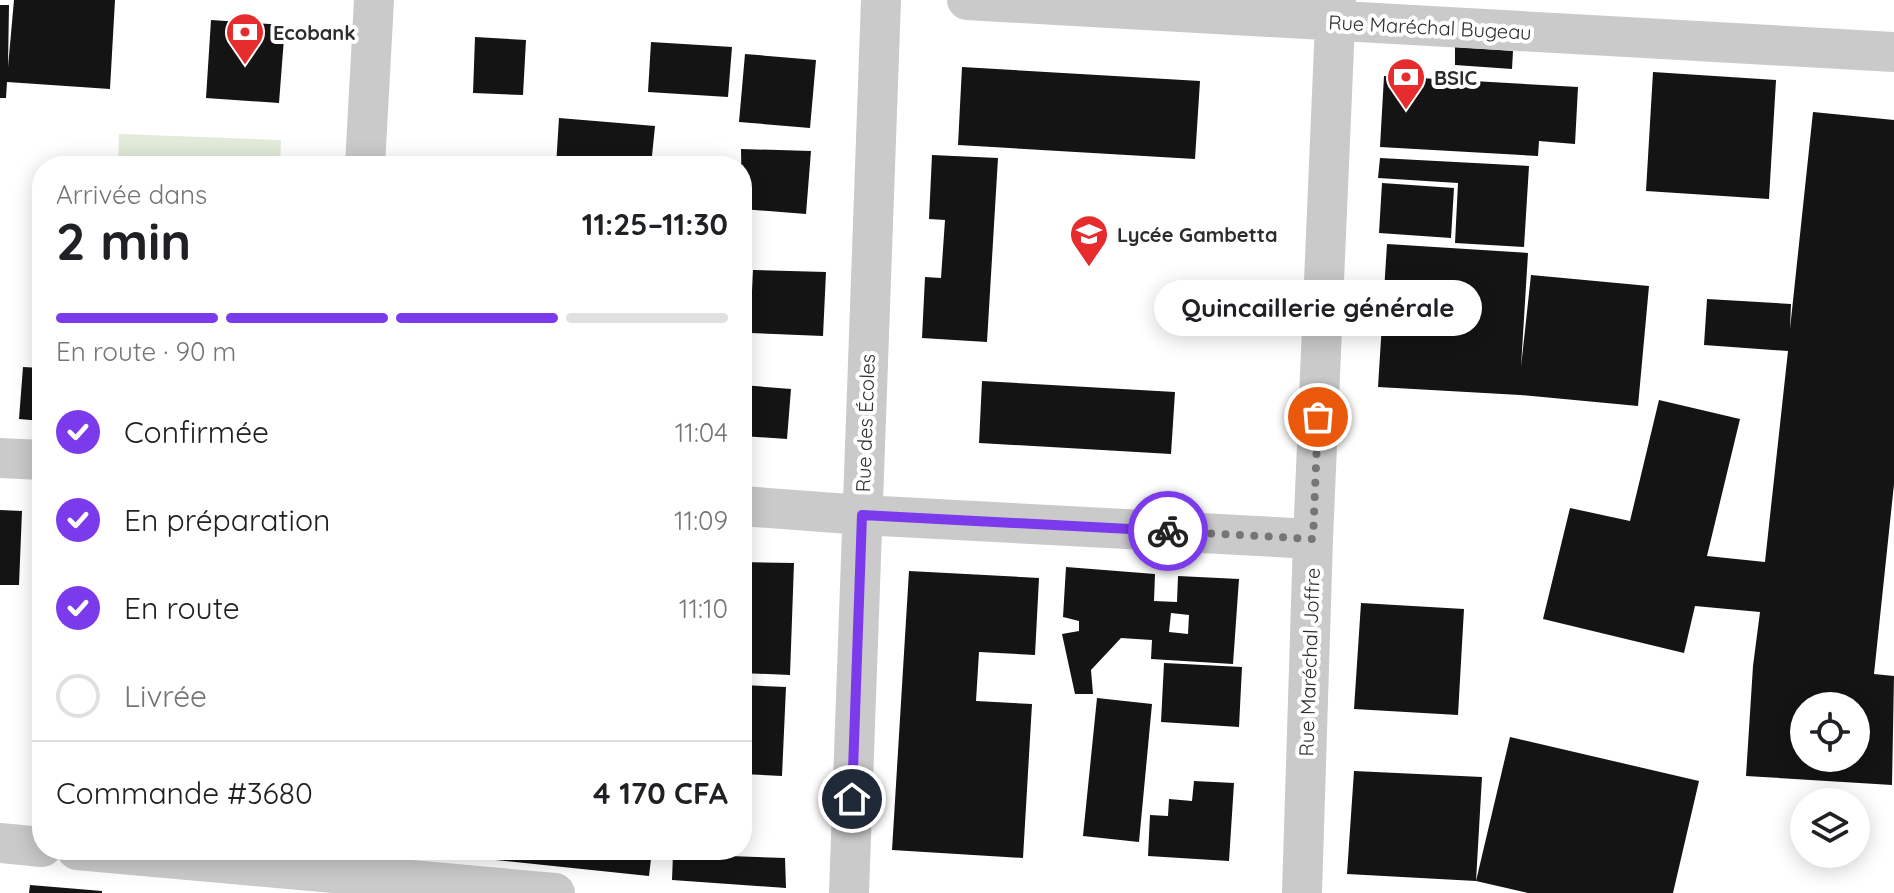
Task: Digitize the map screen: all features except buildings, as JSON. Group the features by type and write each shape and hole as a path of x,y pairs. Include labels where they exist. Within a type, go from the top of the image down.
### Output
{"street":[{"path":"366,156 374,0"},
{"name":"Rue des Écoles","path":"849,893 881,0"},
{"name":"Rue Maréchal Bugeau","path":"967,0 1335,11 1894,52"},
{"name":"Rue Maréchal Joffre","path":"1302,893 1335,11"},
{"path":"0,458 32,460"},
{"path":"752,507 1313,539"},
{"path":"0,843 32,846"},
{"path":"190,860 555,893"}],"green space":[{"path":"119,134 281,140 280,156 118,156"}],"way so far":[{"path":"1168,531 1313,539 1318,417"}],"place":[{"name":"Ecobank","path":"245,66"},
{"name":"BSIC","path":"1406,111"},
{"name":"Lycée Gambetta","path":"1089,268"},
{"name":"Quincaillerie générale","path":"1318,417"}],"route":[{"path":"852,799 862,515 1168,531"}]}
